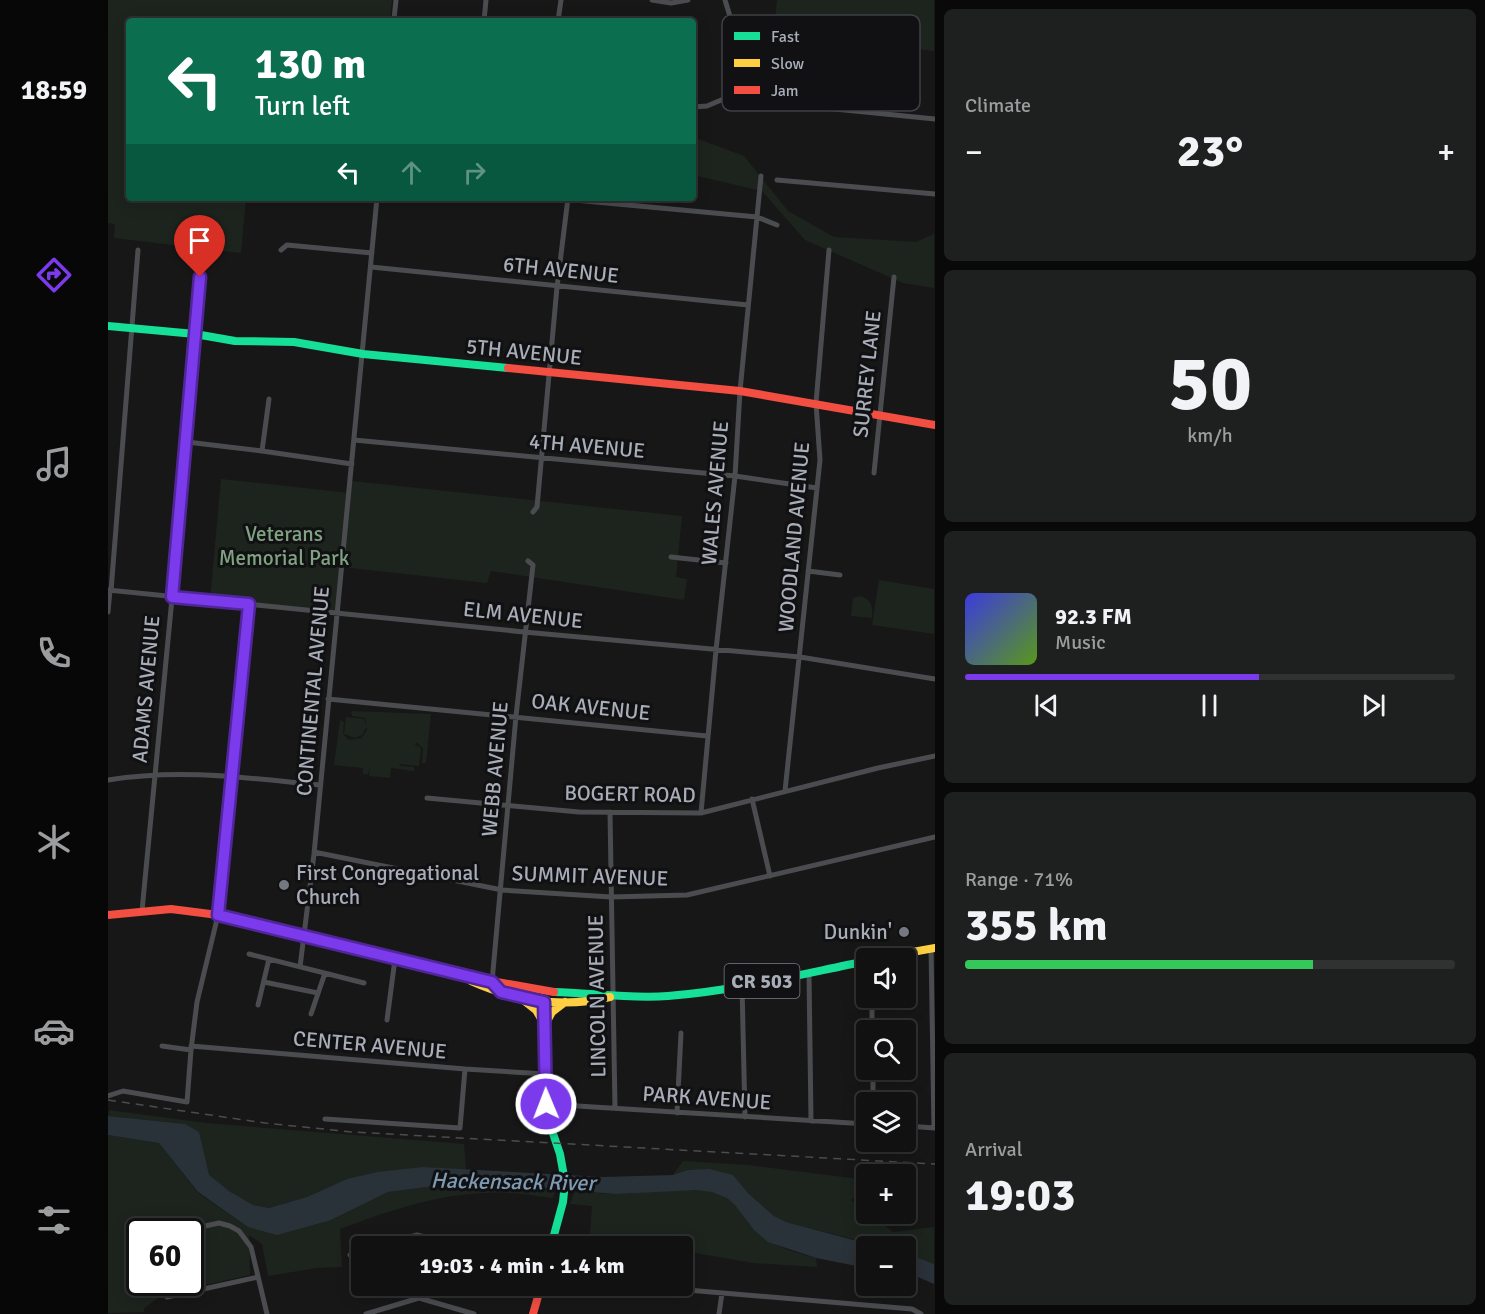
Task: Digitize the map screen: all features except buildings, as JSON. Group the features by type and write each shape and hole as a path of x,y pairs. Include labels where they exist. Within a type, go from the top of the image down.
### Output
{"main road":[{"name":"5TH AVENUE","path":"108,326 236,340 294,342 363,354 740,391 934,425"},
{"name":"CR 503","path":"108,915 171,909 218,915 458,975 535,991 614,996 668,996 742,985 856,963"},
{"path":"916,951 933,948"},
{"path":"458,975 487,989 544,1002 600,1000 614,996"},
{"path":"492,982 501,992"},
{"path":"519,997 536,1011 545,1027"},
{"path":"544,1002 546,1113 560,1154 565,1191 554,1236"},
{"path":"545,1027 552,1012 565,1002"},
{"path":"534,1314 538,1296"}],"street":[{"path":"394,18 396,0"},
{"path":"484,18 486,0"},
{"path":"558,18 561,0"},
{"path":"652,0 671,3 688,0"},
{"path":"726,0 730,15"},
{"path":"696,107 707,106 722,100"},
{"path":"855,111 934,119"},
{"name":"WALES AVENUE","path":"701,813 735,476 740,391 761,176"},
{"path":"777,180 934,194"},
{"name":"CONTINENTAL AVENUE","path":"300,967 314,852 377,201"},
{"path":"533,512 537,507 557,287 568,201"},
{"path":"589,201 757,217 777,225"},
{"path":"281,250 286,245 372,253"},
{"path":"108,612 138,250"},
{"name":"WOODLAND AVENUE","path":"785,791 817,488 820,446 816,404 829,250"},
{"name":"ADAMS AVENUE","path":"142,912 187,442 201,255"},
{"name":"6TH AVENUE","path":"371,267 748,305"},
{"name":"SURREY LANE","path":"874,473 894,277"},
{"path":"262,450 269,399"},
{"name":"4TH AVENUE","path":"354,440 735,476 817,488"},
{"path":"187,442 262,450 351,464"},
{"path":"671,557 726,563"},
{"name":"WEBB AVENUE","path":"492,982 524,632 533,565 528,561"},
{"path":"808,571 840,575"},
{"name":"ELM AVENUE","path":"110,590 800,657 934,679"},
{"path":"108,1096 123,1091 187,1102 191,1048 198,1002 218,915 249,604"},
{"name":"OAK AVENUE","path":"328,699 707,736"},
{"name":"BOGERT ROAD","path":"428,798 579,812 701,813 934,756"},
{"path":"108,780 155,774 232,776 320,785"},
{"path":"752,800 770,876"},
{"name":"LINCOLN AVENUE","path":"610,812 615,1108"},
{"name":"SUMMIT AVENUE","path":"314,852 502,890 611,897 687,895 934,837"},
{"path":"916,1127 934,1128 933,948"},
{"path":"249,954 364,983"},
{"path":"258,1005 269,959"},
{"path":"387,1020 395,959"},
{"path":"311,1014 325,973"},
{"path":"809,973 811,1121"},
{"path":"264,982 318,993"},
{"path":"742,985 745,1117"},
{"path":"678,1113 681,1033"},
{"name":"CENTER AVENUE","path":"162,1046 465,1070 545,1074"},
{"path":"325,1119 460,1128 465,1070"},
{"name":"PARK AVENUE","path":"546,1104 856,1123"},
{"path":"204,1226 212,1224 234,1227 248,1242 267,1314"},
{"path":"167,1298 258,1277"},
{"path":"693,1291 912,1309 921,1314"},
{"path":"719,1314 722,1293"},
{"path":"366,1314 419,1298 474,1314"}],"green space":[{"path":"108,0 392,0 390,18 126,18 126,201 246,201 241,253 114,238 115,224 108,223"},
{"path":"777,0 934,0 934,51 920,49 920,15 776,15"},
{"path":"696,138 744,156 788,211 834,237 916,242 934,234 934,288 903,283 805,240 762,191 696,176"},
{"name":"Veterans Memorial Park","path":"221,479 350,493 351,481 682,516 676,577 687,579 684,600 491,571 487,583 342,567 338,612 210,601"},
{"path":"879,580 934,589 934,634 872,625"},
{"path":"861,596 871,605 872,618 851,616 853,598"},
{"path":"351,711 431,714 426,763 422,763 423,748 417,743 414,744 421,748 419,766 399,764 414,767 414,771 391,768 390,778 369,776 370,767 368,774 363,774 363,768 334,765 340,720 344,722 343,734 349,740 361,738 367,730 366,728 362,735 355,738 344,734 346,717 364,719 367,727 365,718 352,716"},
{"path":"109,1110 206,1123 464,1144 466,1170 423,1167 347,1179 307,1197 269,1208 253,1205 208,1175 185,1124 108,1116"},
{"path":"108,1135 159,1143 198,1193 248,1227 331,1220 388,1192 442,1185 505,1185 555,1189 553,1198 501,1193 447,1197 410,1205 340,1229 342,1267 317,1268 268,1276 262,1244 249,1235 250,1275 204,1285 204,1218 126,1218 126,1296 161,1296 144,1308 144,1312 108,1313"},
{"path":"683,1161 748,1165 856,1179 856,1196 851,1200 856,1204 856,1224 882,1224 893,1232 934,1227 934,1264 916,1257 916,1236 856,1236 856,1240 786,1222 774,1216 748,1193 733,1175 673,1175"},
{"path":"688,1189 715,1193 731,1201 760,1235 783,1248 816,1258 817,1267 753,1263 693,1253 693,1236 590,1236 592,1206 570,1204 575,1190 612,1194"}],"water":[{"name":"Hackensack River","path":"108,1116 185,1124 199,1132 209,1175 229,1191 253,1205 269,1208 307,1197 347,1179 378,1172 423,1167 603,1177 673,1175 688,1170 709,1169 733,1175 748,1193 774,1216 786,1222 856,1241 856,1266 816,1258 768,1242 754,1230 727,1198 712,1192 696,1190 616,1194 505,1185 442,1185 388,1192 331,1220 277,1235 248,1227 198,1192 159,1143 108,1135"},
{"path":"916,1257 934,1264 934,1284 916,1277"}],"railway":[{"path":"108,1100 265,1123 352,1132 935,1164"}],"traffic: fast":[{"path":"108,326 195,334 235,341 294,342 363,354 508,368"},
{"path":"554,992 640,997 693,994 768,982 856,963"},
{"path":"544,1002 546,1113 560,1154 565,1182 563,1202 554,1236"}],"traffic: slow":[{"path":"916,951 935,948"},
{"path":"471,981 505,994 539,1001 592,1001 610,997"},
{"path":"522,999 536,1010 543,1022"},
{"path":"546,1023 552,1012 565,1002"}],"traffic: jam":[{"path":"508,368 740,391 935,425"},
{"path":"108,915 171,909 218,915 458,975 554,992"},
{"path":"533,1314 538,1296"}],"place":[{"name":"First Congregational Church","path":"284,885"},
{"name":"Dunkin'","path":"904,932"}],"route":[{"path":"200,277 172,597 249,604 218,915 492,982 501,992 544,1002 546,1104"}]}
